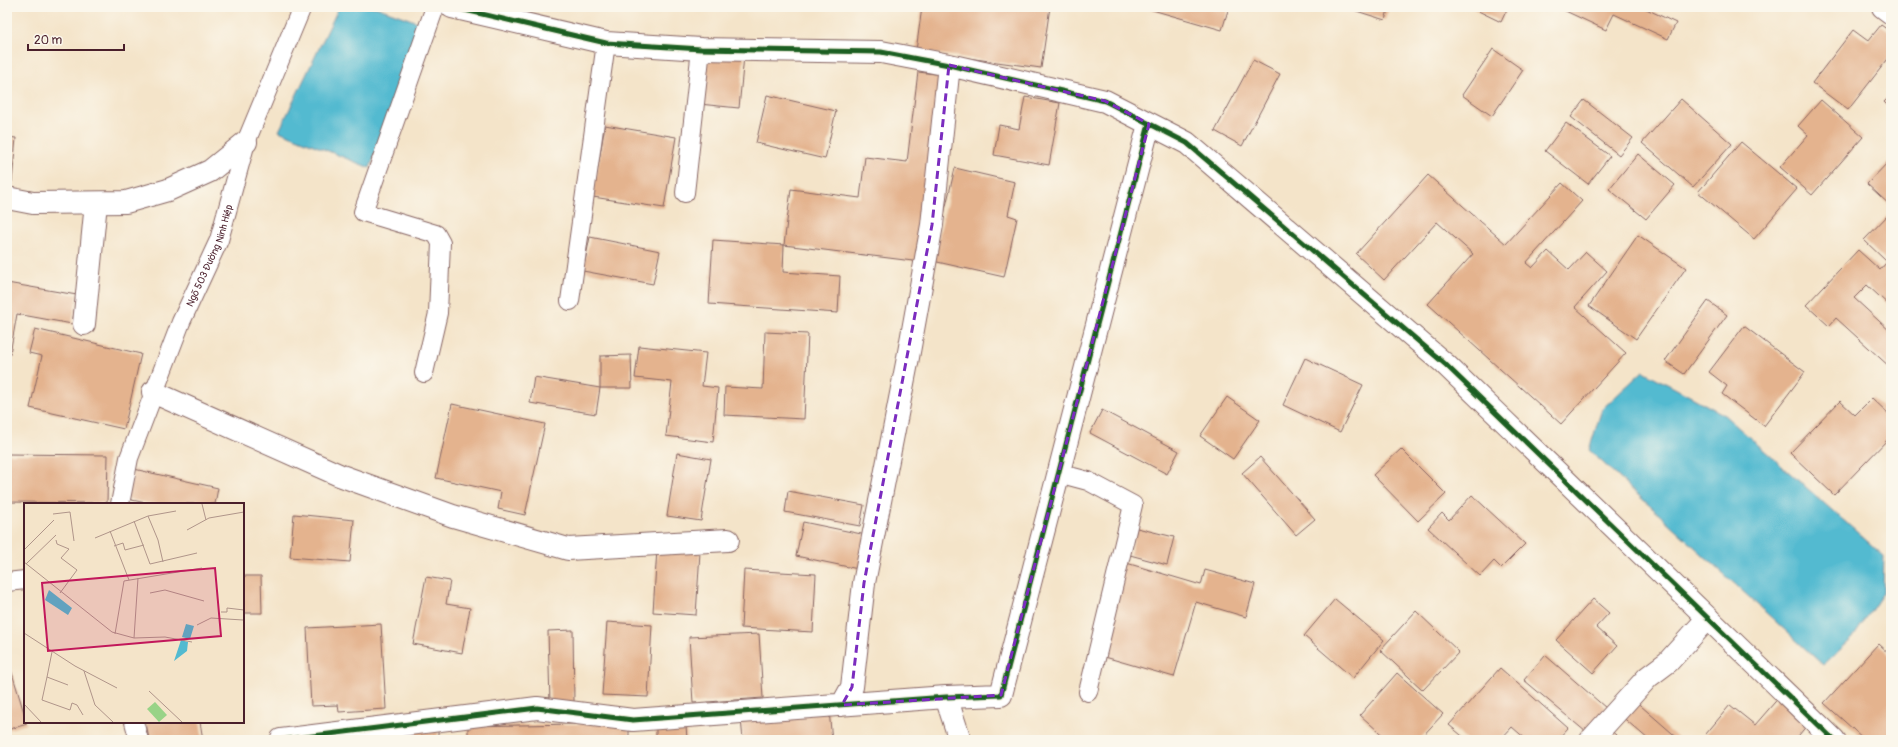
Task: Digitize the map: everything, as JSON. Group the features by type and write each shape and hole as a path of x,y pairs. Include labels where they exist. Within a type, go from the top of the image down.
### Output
{"street":[{"path":"452,7 606,43 701,49 880,52 950,66 1105,102 1187,143 1445,364 1834,740"},
{"path":"1883,7 1891,13"},
{"path":"842,706 852,687 864,583 932,225 950,66"},
{"path":"281,740 537,708 633,720 842,706 946,697 1001,695 1149,124"},
{"path":"7,198 33,203 126,202 168,190 210,171 246,142"},
{"path":"84,324 96,203"},
{"path":"153,392 339,475 453,516 568,549 728,540"},
{"path":"1591,740 1648,677 1668,662 1708,618"},
{"path":"946,697 960,740"}],"lane":[{"name":"Ngõ 503 Đường Ninh Hiệp","path":"120,503 129,458 153,392 181,322 219,240 246,142 302,7"},
{"path":"424,372 438,313 441,243 436,234 363,212 436,7"},
{"path":"570,301 606,43"},
{"path":"685,193 701,49"},
{"path":"1058,473 1088,481 1132,506 1088,692"},
{"path":"7,582 24,580"},
{"path":"134,723 138,740"}],"highlighted area":[{"path":"949,65 1105,101 1149,124 1001,695 842,705 852,687 864,583 932,225"}],"water":[{"path":"339,7 376,7 423,24 370,168 279,131"},
{"path":"1643,371 1723,414 1884,556 1883,593 1852,639 1823,665 1589,450 1602,409"}],"building":[{"path":"922,7 1050,7 1041,68 916,51"},
{"path":"1142,7 1229,7 1222,30"},
{"path":"1344,7 1389,7 1385,20"},
{"path":"1470,7 1508,7 1501,22"},
{"path":"1557,7 1642,7 1676,23 1668,39 1614,14 1606,30"},
{"path":"1881,25 1891,32 1891,55 1848,110 1812,83 1853,30 1868,41"},
{"path":"1493,49 1523,70 1492,116 1462,95"},
{"path":"703,51 744,56 739,108 699,104"},
{"path":"1253,60 1280,74 1242,146 1215,131"},
{"path":"918,72 944,75 921,262 784,245 791,189 860,198 865,157 907,162"},
{"path":"767,95 836,111 825,159 756,143"},
{"path":"1891,95 1891,109 1884,102"},
{"path":"1025,97 1060,103 1049,165 994,155 999,125 1019,129"},
{"path":"1681,99 1732,144 1693,187 1642,143"},
{"path":"1584,100 1633,138 1619,155 1571,117"},
{"path":"1821,100 1863,137 1812,195 1780,167 1808,135 1798,126"},
{"path":"1566,123 1610,156 1588,184 1545,151"},
{"path":"605,125 676,137 664,208 593,197"},
{"path":"7,137 16,138 12,182 7,182"},
{"path":"1741,142 1797,189 1754,239 1698,192"},
{"path":"1638,154 1675,185 1646,219 1609,189"},
{"path":"1891,159 1891,206 1867,184"},
{"path":"955,168 1015,182 1008,215 1017,218 1004,277 933,261"},
{"path":"1428,175 1506,244 1562,183 1582,201 1526,263 1532,268 1548,251 1569,270 1586,252 1607,271 1575,307 1626,353 1561,424 1428,304 1473,254 1437,222 1384,280 1356,254"},
{"path":"1891,212 1891,255 1886,261 1864,240"},
{"path":"1638,235 1686,268 1636,339 1589,306"},
{"path":"590,237 660,251 653,284 583,271"},
{"path":"713,240 784,245 783,272 840,276 838,313 709,304"},
{"path":"1858,250 1880,270 1886,263 1891,267 1891,307 1867,285 1854,298 1891,332 1891,368 1836,318 1829,326 1806,305"},
{"path":"7,283 77,295 72,324 17,314 8,365"},
{"path":"1708,301 1727,315 1684,374 1665,361"},
{"path":"1744,326 1805,372 1764,426 1722,394 1727,386 1709,372"},
{"path":"35,329 141,354 124,429 30,408 42,356 29,353"},
{"path":"765,332 808,334 804,419 724,415 725,387 763,389"},
{"path":"639,346 706,353 702,386 718,388 713,442 666,436 672,382 635,378"},
{"path":"631,355 632,388 600,388 600,356"},
{"path":"1305,358 1363,385 1340,432 1283,405"},
{"path":"534,377 600,388 596,414 530,403"},
{"path":"1227,397 1260,420 1233,459 1200,436"},
{"path":"1872,398 1891,416 1891,436 1834,495 1790,453 1840,401 1855,415"},
{"path":"452,404 545,424 525,515 498,509 501,492 436,478"},
{"path":"1102,410 1179,451 1167,474 1090,433"},
{"path":"1401,449 1446,494 1418,521 1373,475"},
{"path":"677,453 711,459 701,521 667,516"},
{"path":"7,454 108,455 107,503 7,502"},
{"path":"1260,457 1315,519 1296,535 1242,473"},
{"path":"134,469 218,488 215,503 146,503 127,499"},
{"path":"788,491 864,505 860,526 785,512"},
{"path":"1472,495 1525,544 1501,568 1494,561 1480,576 1428,528 1442,513 1449,520"},
{"path":"294,514 354,520 350,562 290,557"},
{"path":"803,522 871,536 863,570 796,556"},
{"path":"1137,528 1174,537 1167,565 1130,555"},
{"path":"657,549 700,552 696,615 653,612"},
{"path":"1123,562 1201,585 1205,570 1255,584 1246,617 1196,602 1174,677 1098,655"},
{"path":"744,570 816,574 813,632 741,628"},
{"path":"244,576 261,576 262,613 244,613"},
{"path":"426,577 450,581 446,604 470,608 462,653 413,644"},
{"path":"1335,599 1384,640 1353,678 1304,636"},
{"path":"1593,599 1609,613 1596,627 1617,646 1593,673 1556,640"},
{"path":"1416,611 1459,652 1423,690 1380,650"},
{"path":"607,622 652,625 648,697 602,695"},
{"path":"381,624 386,709 339,712 338,705 311,706 307,628"},
{"path":"573,630 574,703 550,703 548,631"},
{"path":"759,634 763,698 693,703 689,637"},
{"path":"1878,644 1891,656 1891,740 1871,740 1867,736 1864,739 1824,703"},
{"path":"1545,655 1606,708 1586,732 1524,680"},
{"path":"9,663 24,713 24,723 27,724 7,730 7,664"},
{"path":"1500,668 1568,728 1557,740 1527,740 1512,727 1500,740 1467,740 1449,725"},
{"path":"1397,673 1443,714 1419,740 1388,740 1360,715"},
{"path":"1781,695 1811,720 1795,740 1701,740 1730,705 1755,725"},
{"path":"1633,699 1680,740 1649,740 1619,714"},
{"path":"829,711 832,740 743,740 741,719"},
{"path":"146,723 200,723 203,740 149,740"},
{"path":"629,723 629,740 468,740 468,726"},
{"path":"438,724 438,740 412,740 411,725"},
{"path":"686,725 687,740 656,740 656,726"},
{"path":"1610,730 1622,740 1602,740"}],"cycle path":[{"path":"452,7 606,43 701,49 881,52 949,65 1105,101 1187,143 1445,364 1834,740"},
{"path":"281,740 537,708 633,720 946,697 1001,695 1149,124"}]}
